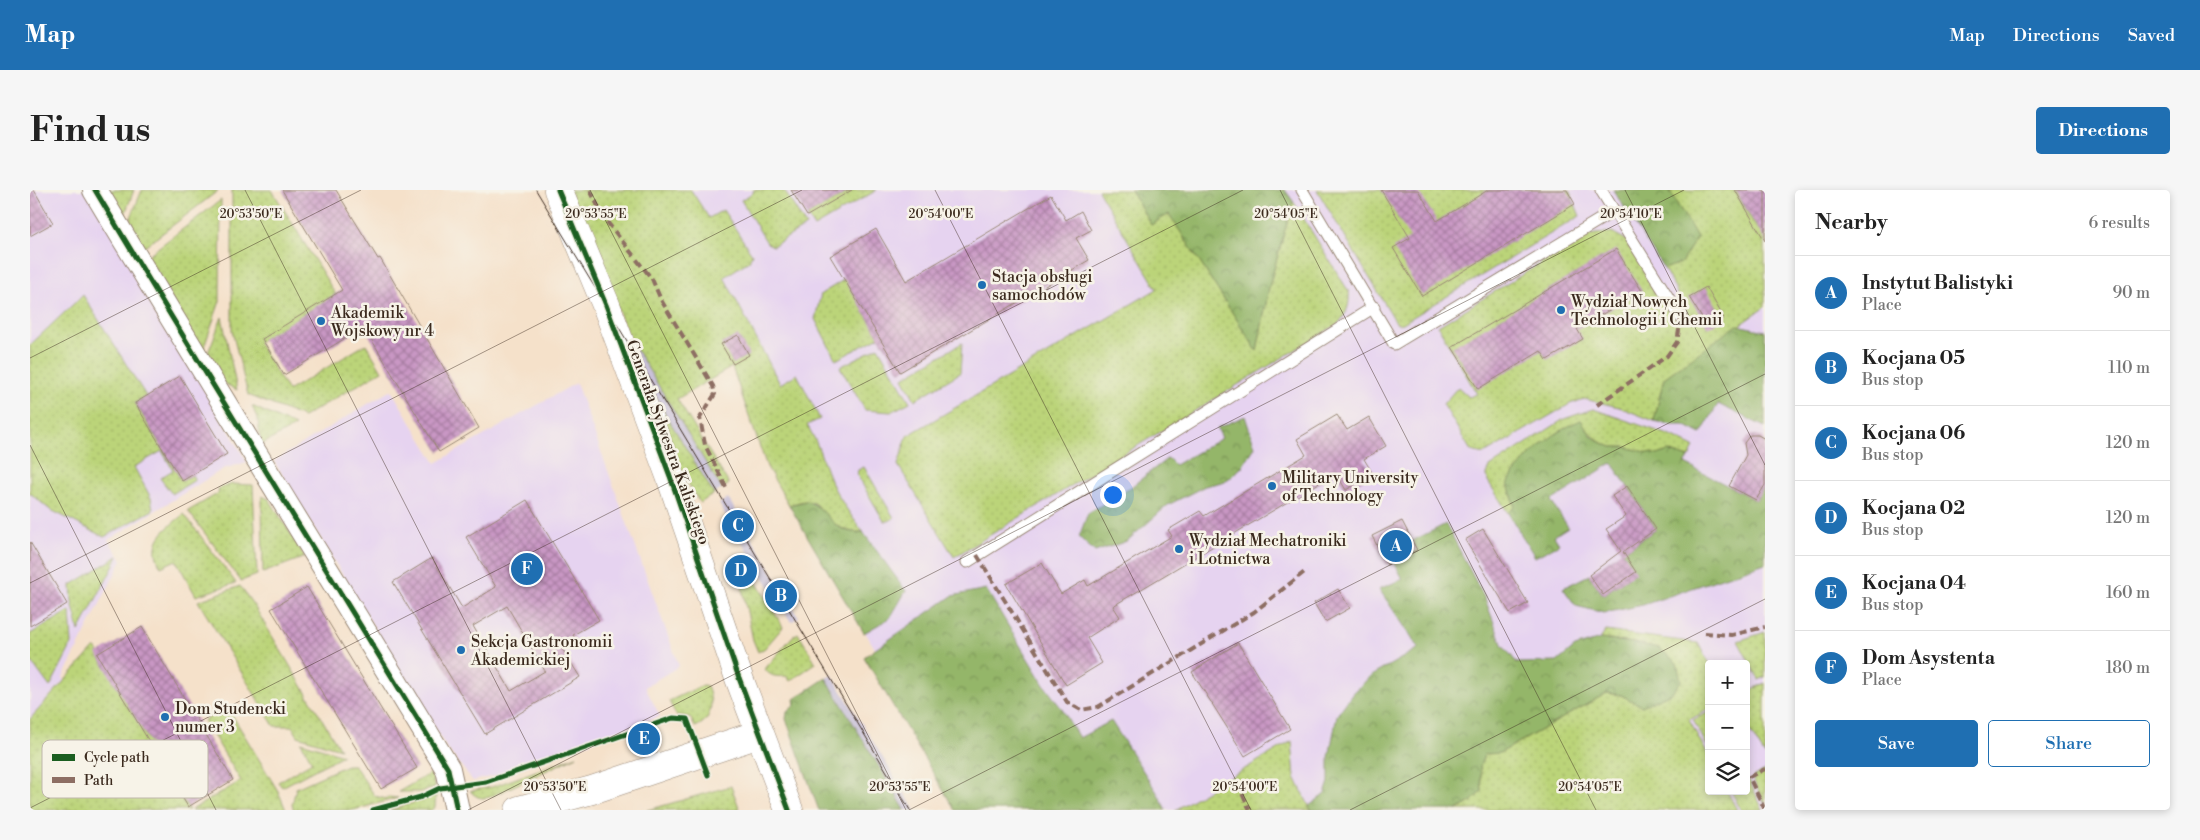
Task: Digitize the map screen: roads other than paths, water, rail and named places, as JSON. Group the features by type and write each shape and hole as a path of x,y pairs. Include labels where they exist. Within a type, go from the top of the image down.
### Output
{"street":[{"path":"95,190 260,464 295,517 448,769 457,810"},
{"name":"Generała Sylwestra Kaliskiego","path":"558,190 606,305 670,476 760,734 789,810"},
{"path":"519,810 592,790 760,734"}],"lane":[{"path":"1302,190 1394,344 1614,211"},
{"path":"1601,190 1681,318"},
{"path":"967,562 1374,308"}],"tram line":[{"path":"536,190 910,810"}],"place":[{"name":"Stacja obsługi samochodów","path":"982,285"},
{"name":"Wydział Nowych Technologii i Chemii","path":"1561,310"},
{"name":"Akademik Wojskowy nr 4","path":"321,321"},
{"name":"Military University of Technology","path":"1272,486"},
{"name":"Kocjana 06","path":"738,526"},
{"name":"Instytut Balistyki","path":"1396,546"},
{"name":"Wydział Mechatroniki i Lotnictwa","path":"1179,549"},
{"name":"Dom Asystenta","path":"527,569"},
{"name":"Kocjana 02","path":"741,571"},
{"name":"Kocjana 05","path":"781,596"},
{"name":"Sekcja Gastronomii Akademickiej","path":"461,650"},
{"name":"Dom Studencki numer 3","path":"165,717"},
{"name":"Kocjana 04","path":"644,739"}]}
